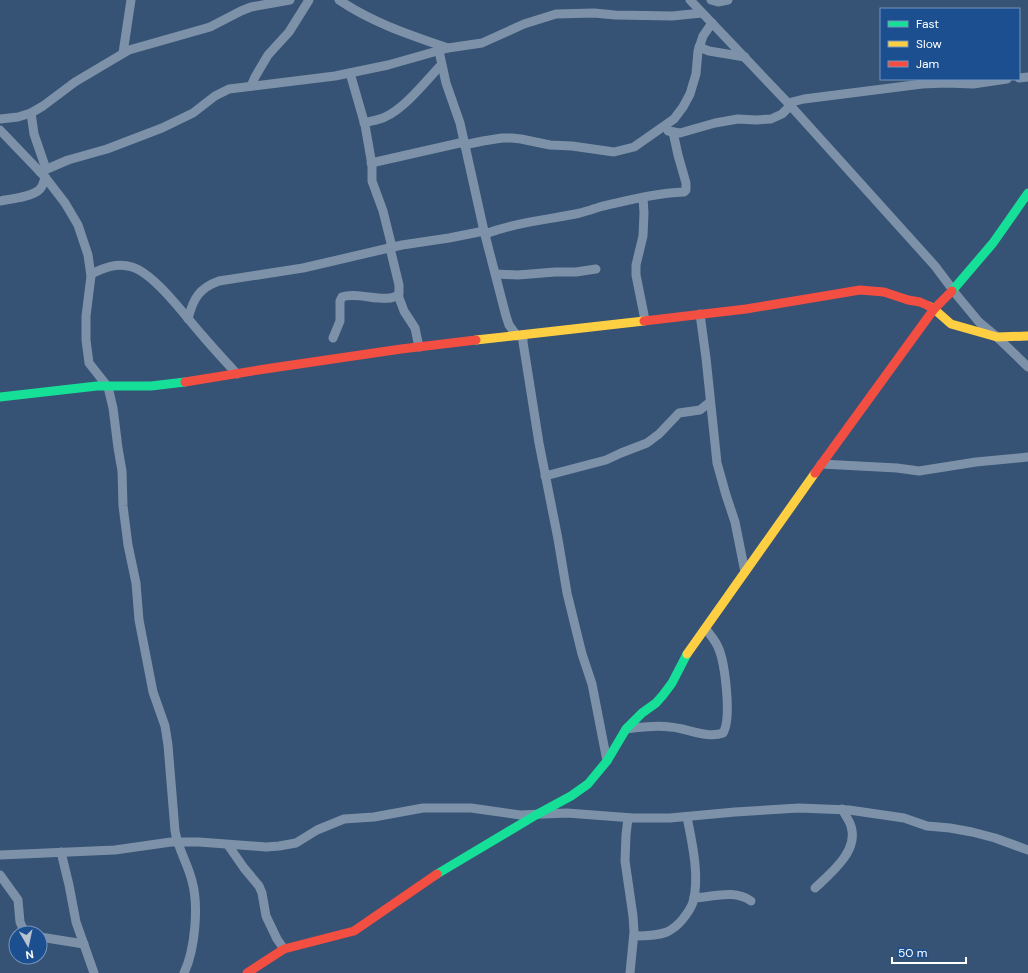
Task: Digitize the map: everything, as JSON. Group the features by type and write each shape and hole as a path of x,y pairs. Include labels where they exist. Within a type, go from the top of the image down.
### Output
{"street":[{"path":"123,53 131,0"},
{"path":"0,119 18,117 31,113 75,82 129,50 210,27 251,7 290,0"},
{"path":"251,86 260,67 268,55 292,28 309,0"},
{"path":"339,0 360,14 379,23 448,48"},
{"path":"690,0 745,57 935,266 950,286 954,288 955,293 979,322 1028,367"},
{"path":"710,0 718,2 728,0"},
{"path":"44,173 68,160 107,149 162,128 193,113 221,92 229,89 335,76 388,65 448,48 482,42 534,20 556,14 594,13 672,16 702,13"},
{"path":"371,163 464,144 512,138 550,145 572,146 614,152 634,147 674,119 683,107 690,94 696,74 699,47 703,36 712,23"},
{"path":"699,47 709,51 745,57"},
{"path":"439,51 447,88 460,123 485,233 509,325 520,335 570,610 592,684 606,761"},
{"path":"364,123 387,116 394,112 409,99 441,65"},
{"path":"350,73 364,123 371,163 372,181 383,211 400,290 398,295 404,311 416,328 419,347"},
{"path":"660,129 674,132 684,132 738,118 756,120 771,119 782,114 789,105 804,98 922,84 973,84 1000,80"},
{"path":"0,201 35,193 41,189 44,173 34,134 31,113"},
{"path":"0,130 44,173 78,225 88,255 91,274 86,324 86,340 89,363 108,387 114,408 122,471 123,506 128,545 136,583 139,620 153,692 165,726 168,745 173,818 177,842 192,881 195,901 194,935 191,957 184,973"},
{"path":"188,319 191,306 196,297 204,288 212,284 236,278 303,268 391,248 485,233 530,221 580,213 602,206 667,192 686,191 686,183 678,155 674,132"},
{"path":"247,973 284,949 338,936 358,929 435,874 536,815 572,796 588,784 606,761 626,729 642,713 656,703 672,683 690,649 706,629 820,464 934,309 993,243 1028,193"},
{"path":"643,198 644,213 642,236 636,265 636,275 644,320"},
{"path":"91,274 108,266 120,265 132,266 143,272 158,285 237,374"},
{"path":"496,274 518,276 555,272 576,272 596,269"},
{"path":"0,397 79,388 151,386 190,382 419,347 746,309 860,290 884,292 902,299 920,302 934,309 951,324 997,337 1028,336"},
{"path":"333,338 340,321 340,301 342,297 356,295 392,298 398,295"},
{"path":"700,314 717,463 735,522 745,572"},
{"path":"546,476 606,460 647,444 679,413 700,410 710,402"},
{"path":"820,464 897,468 919,471 976,462 1028,457"},
{"path":"626,729 656,726 671,727 708,734 718,735 723,733 726,728 728,717 722,656 718,646 706,629"},
{"path":"0,855 115,850 177,842 266,847 290,845 326,826 344,819 374,817 423,808 471,808 520,814 536,815 567,813 628,818 686,817 799,808 842,810 904,818 927,826 972,832 995,838 1028,850"},
{"path":"815,888 840,863 851,845 851,826 842,810"},
{"path":"634,936 655,935 667,932 674,928 691,909 694,898 695,874 692,846 686,817"},
{"path":"628,818 625,861 633,916 634,936 630,973"},
{"path":"228,845 259,886 262,893 266,916 277,939 284,949"},
{"path":"61,852 76,922 94,973"},
{"path":"0,875 18,900 21,925"},
{"path":"694,898 734,894 751,901"},
{"path":"48,938 84,944"}],"traffic: fast":[{"path":"952,291 993,243 1028,193"},
{"path":"0,397 97,386 151,386 185,382"},
{"path":"437,874 571,796 588,784 607,761 626,729 663,695 672,683 687,654"}],"traffic: slow":[{"path":"929,306 951,324 997,337 1028,336"},
{"path":"476,340 644,321"},
{"path":"687,654 815,473"}],"traffic: jam":[{"path":"644,321 746,309 860,290 884,292 929,306"},
{"path":"815,473 934,309 952,291"},
{"path":"185,382 401,349 476,340"},
{"path":"247,973 284,949 354,931 437,874"}]}
